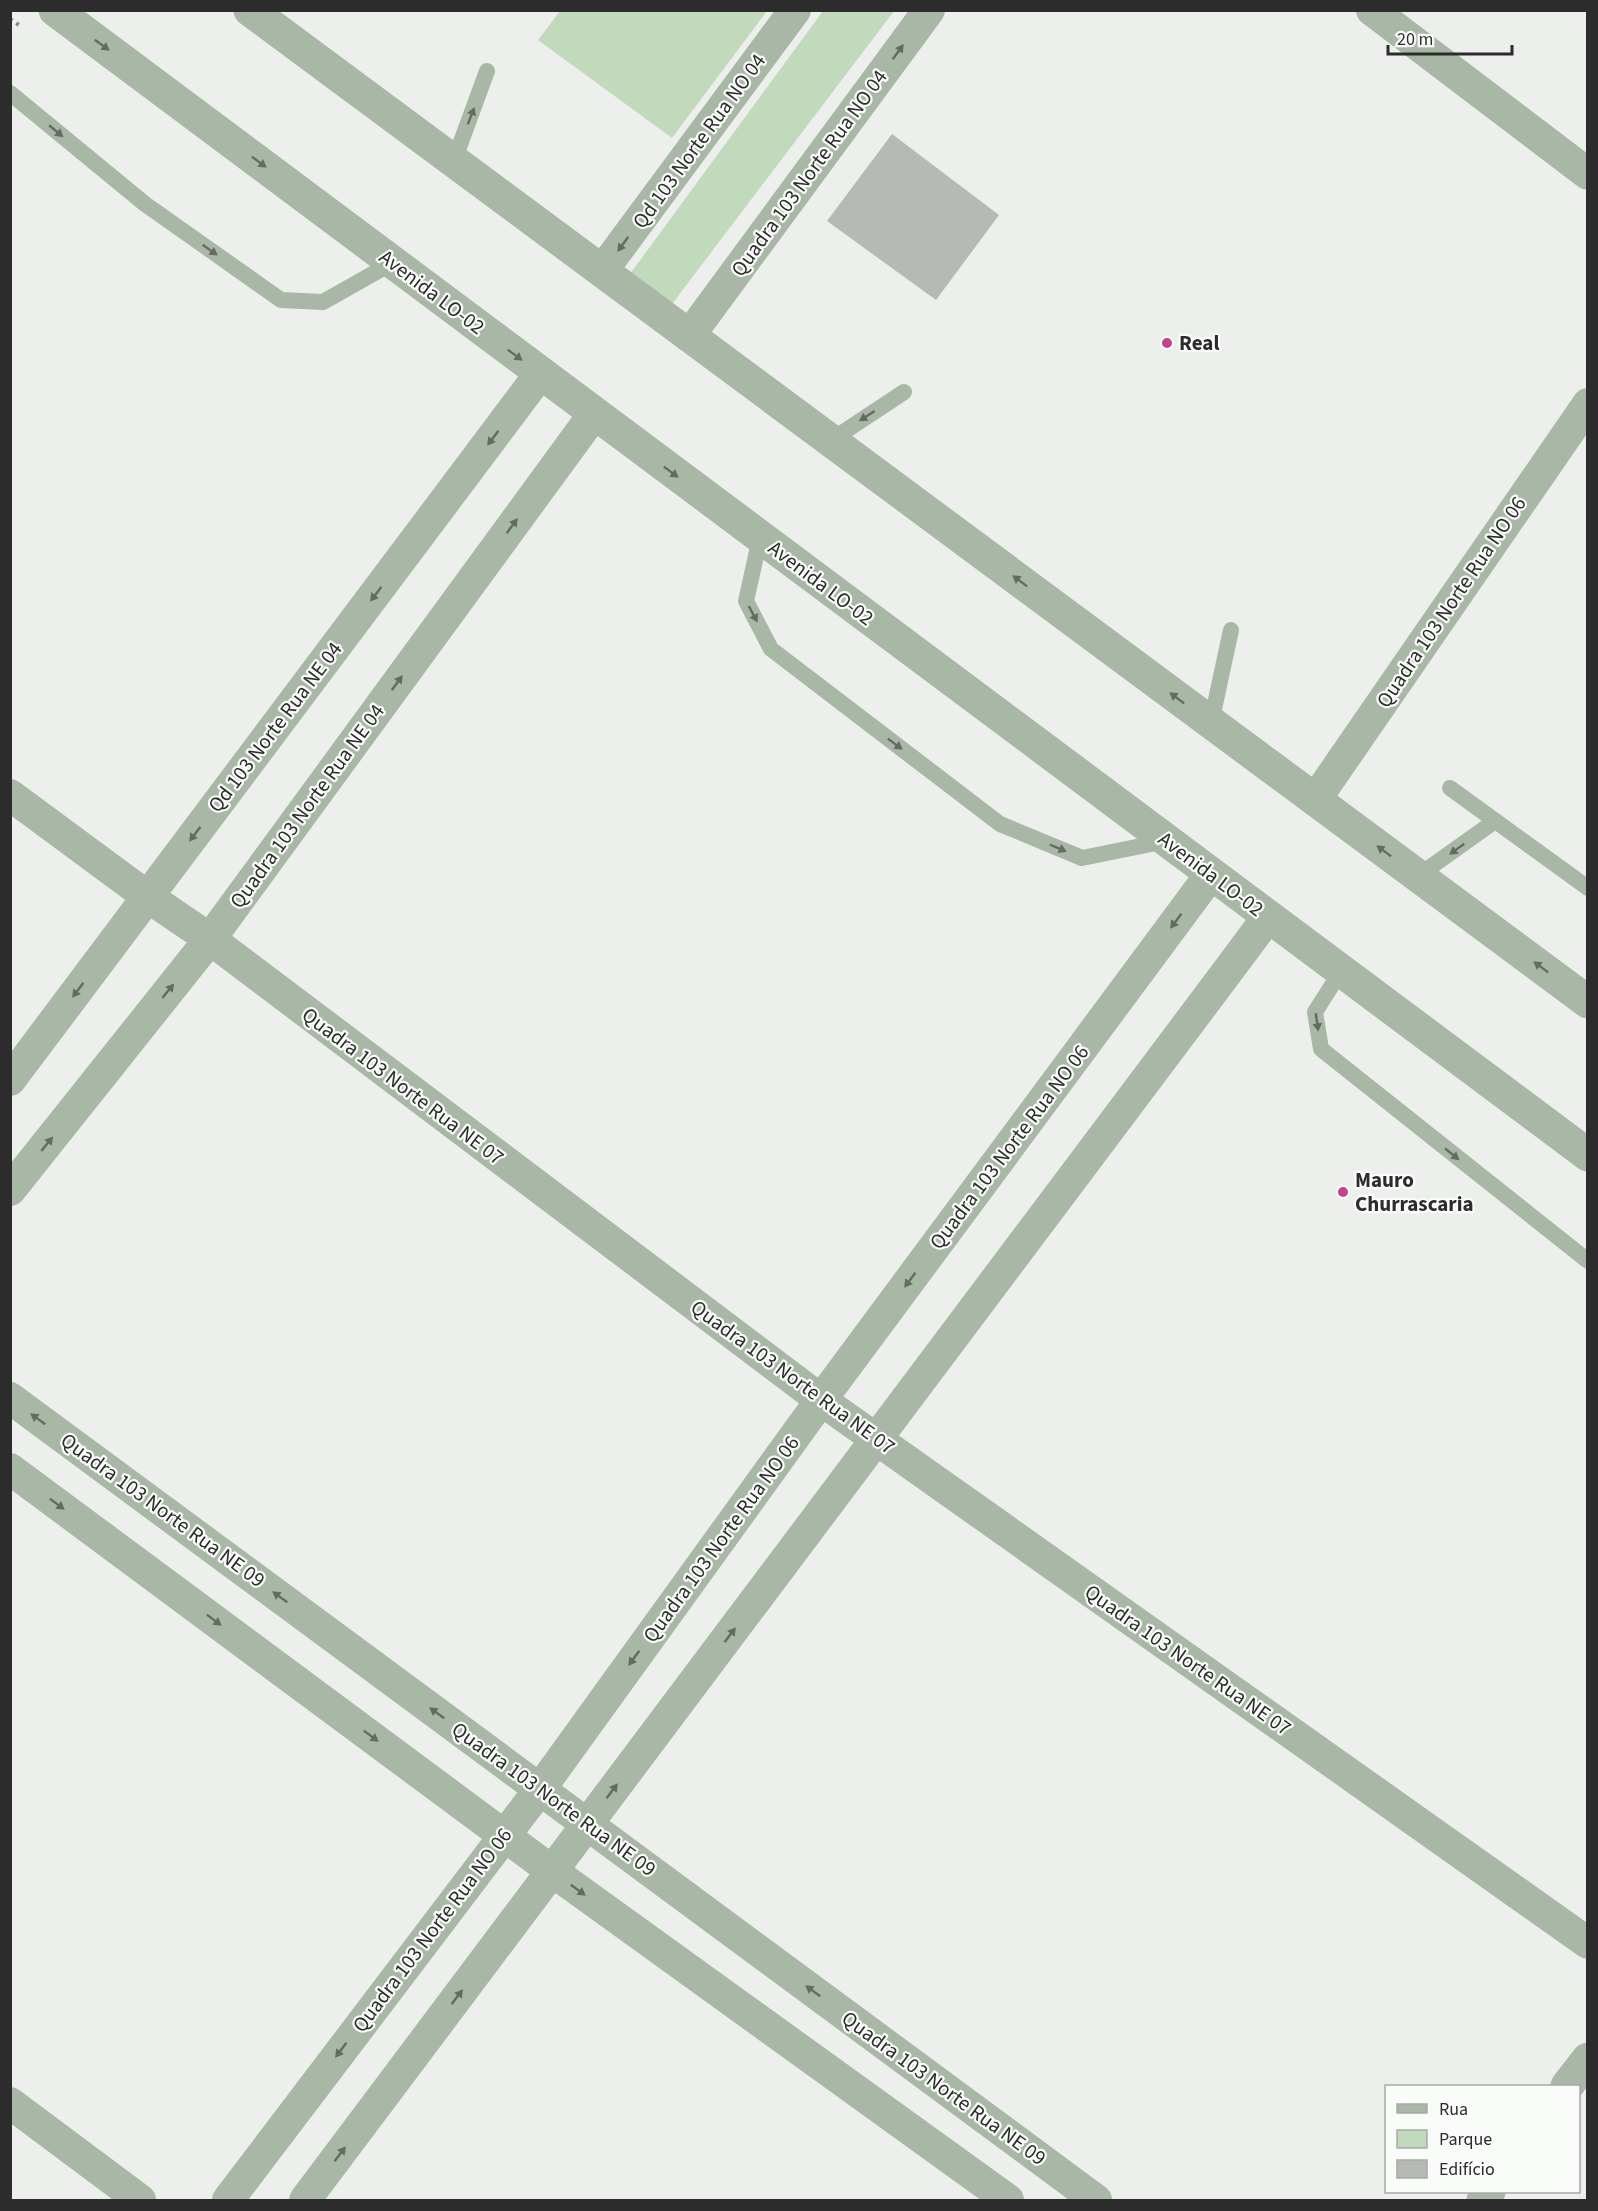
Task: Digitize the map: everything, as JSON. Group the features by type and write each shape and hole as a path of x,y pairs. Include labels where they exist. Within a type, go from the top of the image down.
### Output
{"street":[{"name":"Avenida LO-02","path":"55,10 1587,1155"},
{"path":"250,10 1587,1002"},
{"name":"Qd 103 Norte Rua NO 04","path":"602,271 795,10"},
{"name":"Quadra 103 Norte Rua NO 04","path":"689,336 929,10"},
{"path":"1372,10 1587,174"},
{"name":"Qd 103 Norte Rua NE 04","path":"10,1080 540,374"},
{"name":"Quadra 103 Norte Rua NO 06","path":"1315,800 1587,404"},
{"name":"Quadra 103 Norte Rua NE 04","path":"10,1190 210,939 594,414"},
{"name":"Quadra 103 Norte Rua NE 07","path":"10,795 148,897 210,939 821,1400 1587,1943"},
{"name":"Quadra 103 Norte Rua NO 06","path":"228,2200 540,1789 821,1400 1211,874"},
{"path":"305,2200 878,1440 1268,917"},
{"name":"Quadra 103 Norte Rua NE 09","path":"10,1398 1096,2200"},
{"path":"10,1469 552,1871 1008,2200"},
{"path":"1568,2085 1587,2059"},
{"path":"10,2103 140,2200"}],"lane":[{"path":"454,161 488,71"},
{"path":"10,93 145,204 281,300 323,302 392,263"},
{"path":"830,441 904,392"},
{"path":"760,538 746,601 771,649 1000,824 1082,858 1166,841"},
{"path":"1211,723 1231,630"},
{"path":"1450,788 1587,888"},
{"path":"1418,876 1495,821"},
{"path":"1341,971 1315,1012 1321,1049 1587,1261"}],"green space":[{"path":"560,11 767,11 672,138 538,40"},
{"path":"823,11 894,11 669,308 627,278"}],"building":[{"path":"892,134 999,215 936,300 827,221"}],"place":[{"name":"Real","path":"1167,343"},
{"name":"Mauro Churrascaria","path":"1343,1192"}]}
